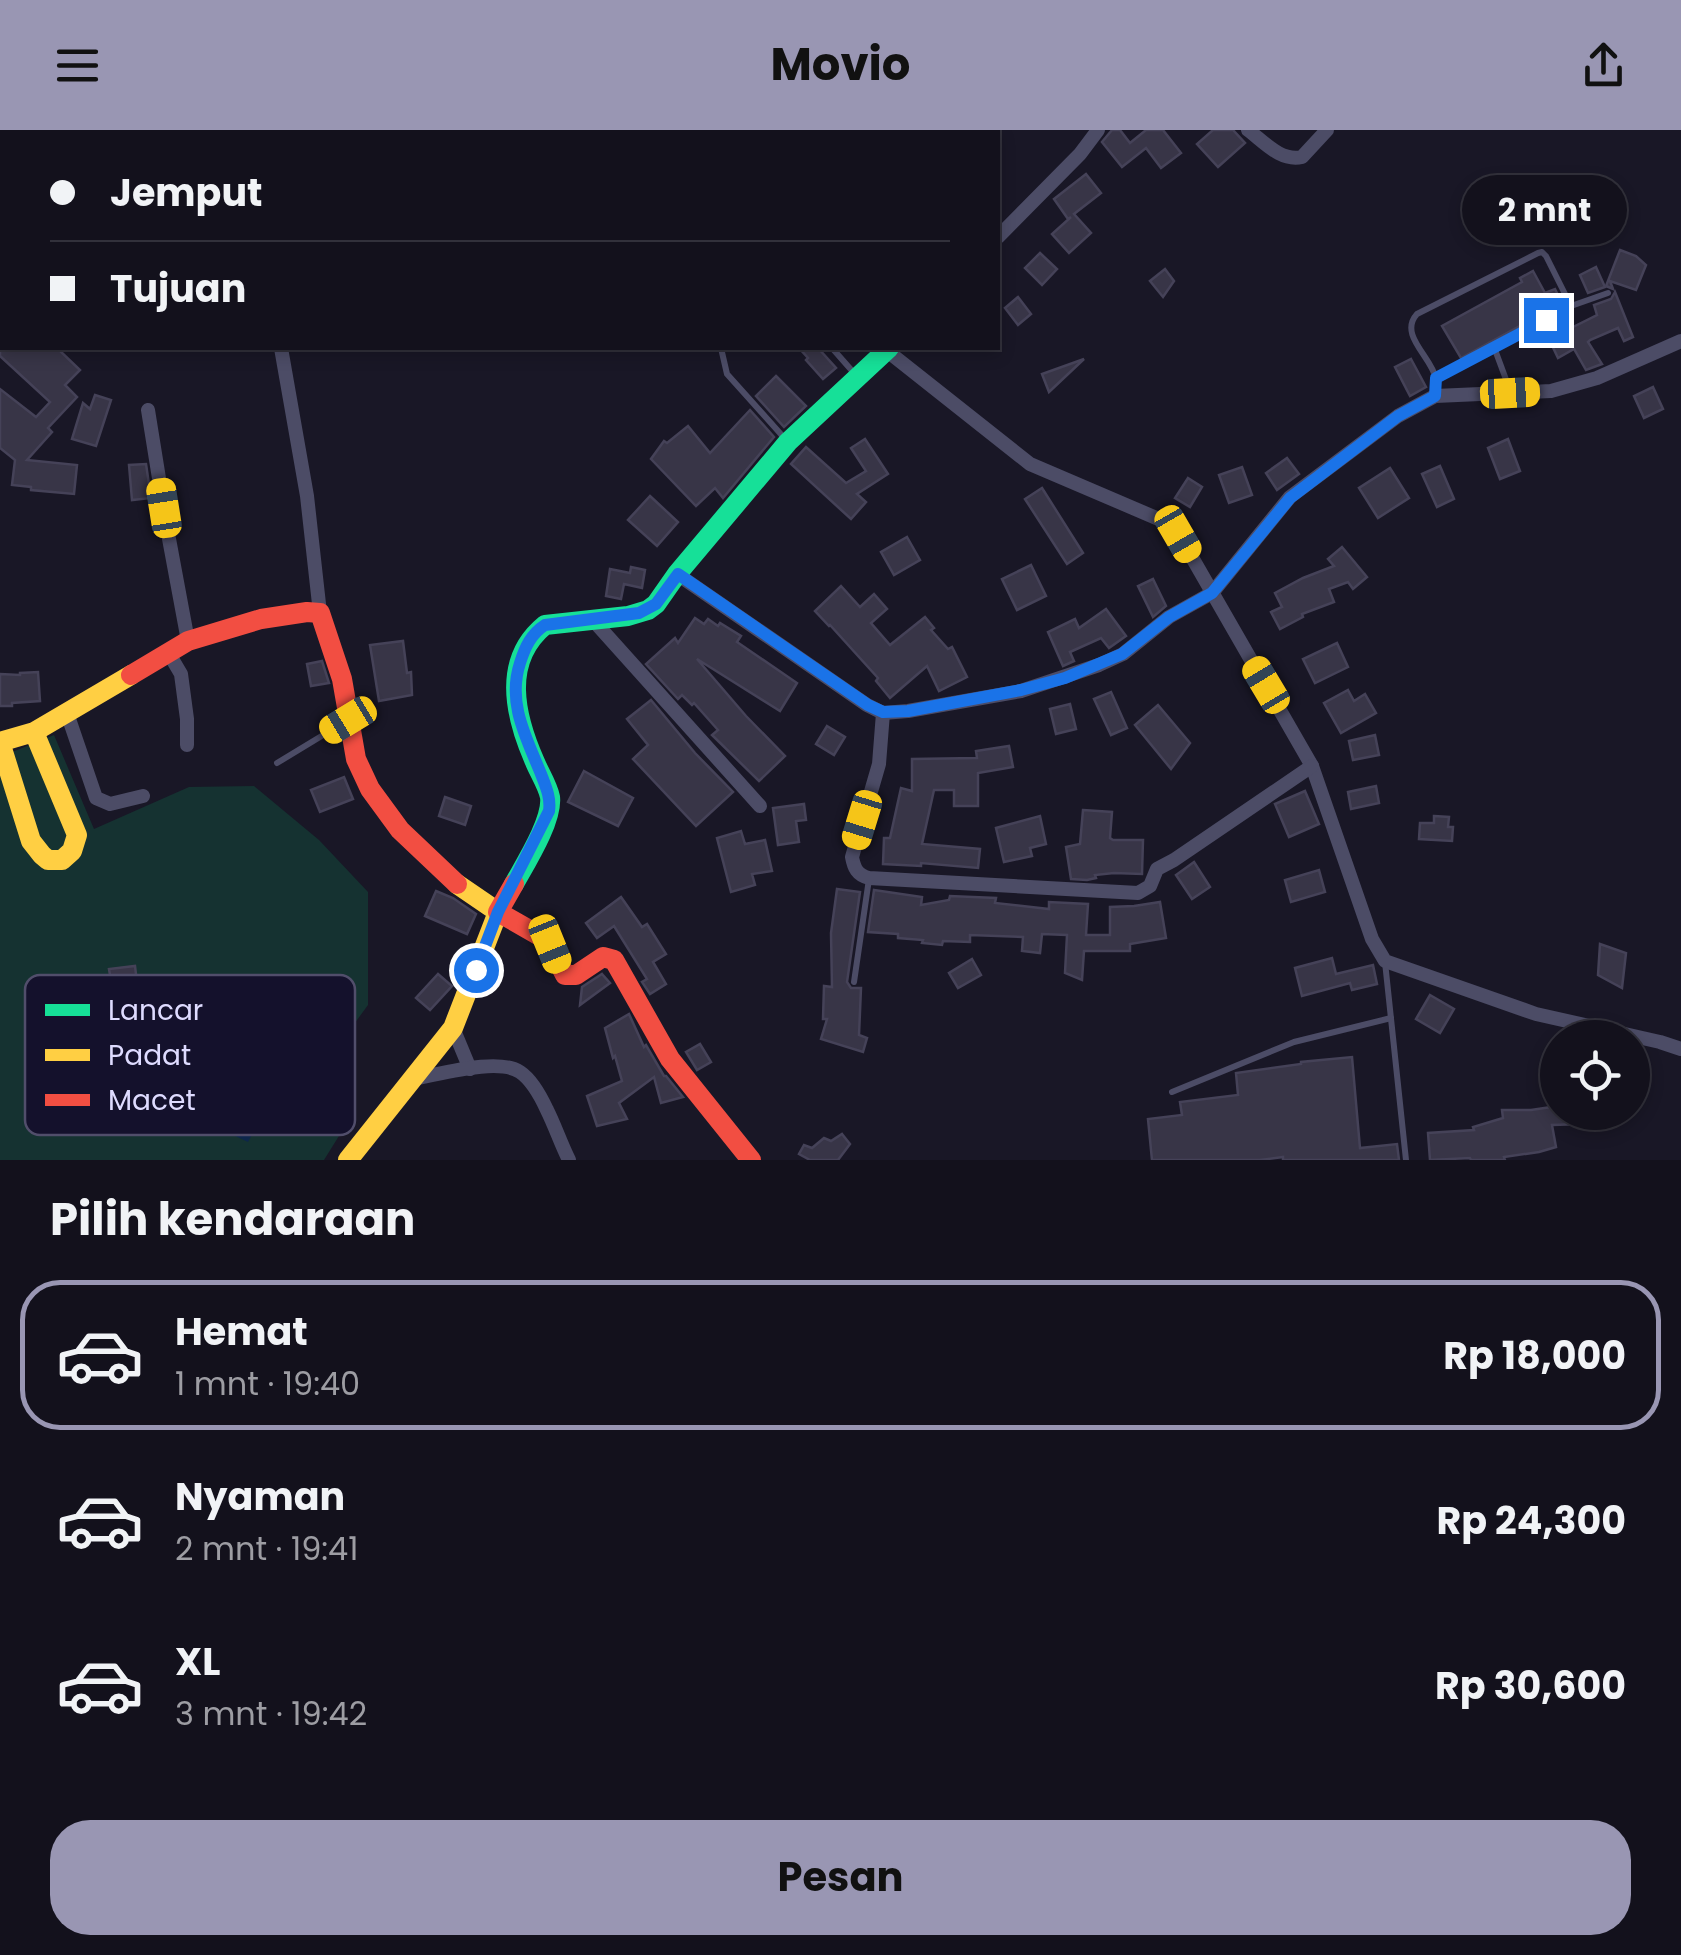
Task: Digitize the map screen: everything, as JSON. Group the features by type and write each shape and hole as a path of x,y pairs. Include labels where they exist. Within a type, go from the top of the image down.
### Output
{"street":[{"path":"1000,235 1080,154 1098,130"},
{"path":"1248,130 1283,156 1297,160 1327,130"},
{"path":"678,574 883,712 1021,690 1065,678 1122,654 1169,617 1212,593 1290,498 1398,416 1435,396 1551,392 1597,378 1681,341"},
{"path":"281,350 307,496 320,614 342,678 359,769 380,806 434,864 481,902 547,940 565,975 572,976 603,957 614,960 670,1059 750,1160"},
{"path":"348,1160 454,1028 498,912 545,822 550,805 516,710 514,684 522,654 536,632 545,625 628,616 656,604 788,442 887,350"},
{"path":"889,350 1030,464 1170,525 1178,534 1312,766 1372,939 1385,961 1536,1014 1681,1050"},
{"path":"148,410 188,641"},
{"path":"34,732 78,835 76,848 56,862 46,860 33,846 0,742 34,732 188,641 261,620 307,612 320,614"},
{"path":"593,620 760,806"},
{"path":"168,652 181,674 187,744"},
{"path":"883,712 879,764 852,857 857,871 869,878 1138,893 1150,886 1158,869 1312,766"},
{"path":"67,713 96,798 110,804 143,796"},
{"path":"454,1028 470,1069"},
{"path":"412,1080 504,1066 518,1071 546,1106 569,1160"}],"lane":[{"path":"1435,396 1436,378 1410,331 1417,314 1538,252 1546,256 1571,306"},
{"path":"1436,378 1571,306 1608,294"},
{"path":"1494,347 1510,393"},
{"path":"721,350 726,374 788,442"},
{"path":"834,350 857,377"},
{"path":"277,763 348,720"},
{"path":"854,982 869,878"},
{"path":"1385,961 1406,1160"},
{"path":"1172,1092 1294,1042 1391,1018"}],"green space":[{"path":"54,735 94,829 189,787 254,786 319,840 368,892 368,1005 355,1023 355,975 25,975 25,1135 340,1135 324,1160 0,1160 0,757"}],"water":[{"path":"233,1135 252,1135 248,1142"}],"building":[{"path":"1112,130 1120,130 1130,143 1146,130 1163,130 1181,153 1161,168 1146,148 1122,167 1102,142"},
{"path":"1213,130 1233,130 1245,143 1218,167 1197,144"},
{"path":"1086,174 1101,193 1074,214 1091,233 1069,253 1052,234 1071,217 1068,219 1054,199"},
{"path":"1620,250 1646,265 1636,290 1610,281 1613,289 1606,286"},
{"path":"1040,253 1057,269 1042,285 1025,268"},
{"path":"1596,267 1605,287 1588,293 1580,275"},
{"path":"1165,269 1174,281 1163,297 1150,281"},
{"path":"1533,271 1545,293 1555,289 1562,303 1461,358 1442,326 1522,282 1520,278"},
{"path":"1615,292 1633,337 1624,341 1618,328 1590,340 1602,364 1586,370 1574,349 1558,358 1549,339 1597,315 1594,305 1611,299"},
{"path":"1018,297 1031,314 1018,325 1005,308"},
{"path":"0,350 59,350 80,370 65,385 77,397 48,428 52,432 27,460 77,465 74,494 12,485 15,460 0,448 0,389 36,417 50,402 0,356"},
{"path":"801,350 820,350 836,368 823,379"},
{"path":"1084,359 1049,392 1042,374"},
{"path":"1411,359 1426,387 1410,396 1395,367"},
{"path":"776,376 806,406 784,427 756,396"},
{"path":"1653,387 1663,409 1644,418 1634,396"},
{"path":"95,395 111,400 96,446 72,439 83,403 90,409"},
{"path":"750,410 774,437 723,498 715,488 696,506 651,459 664,441 667,443 688,426 710,453"},
{"path":"865,439 888,474 857,494 866,502 851,519 791,464 806,447 846,483 866,471 851,448"},
{"path":"1508,439 1520,471 1500,479 1488,448"},
{"path":"1287,458 1299,474 1277,490 1266,473"},
{"path":"146,464 151,498 132,500 129,465"},
{"path":"1440,466 1454,499 1437,507 1422,474"},
{"path":"1242,467 1252,495 1229,503 1219,475"},
{"path":"1390,468 1409,498 1378,518 1359,488"},
{"path":"1188,478 1202,487 1190,507 1175,498"},
{"path":"1042,488 1083,553 1067,564 1025,499"},
{"path":"650,496 678,522 657,546 628,520"},
{"path":"907,537 920,560 894,575 881,552"},
{"path":"1342,547 1367,577 1353,589 1348,582 1329,589 1334,602 1302,614 1303,617 1280,629 1271,612 1282,607 1275,593 1334,566 1328,559"},
{"path":"1031,565 1046,596 1017,610 1002,579"},
{"path":"631,567 645,570 642,588 624,584 621,599 606,596 610,569 630,573"},
{"path":"1153,579 1166,606 1153,617 1138,586"},
{"path":"841,586 860,607 874,594 887,609 871,623 890,645 925,617 948,649 952,647 967,677 939,691 927,666 890,698 876,681 878,678 815,611"},
{"path":"1106,609 1126,636 1109,648 1101,638 1070,652 1074,661 1063,666 1048,632 1075,619 1079,628"},
{"path":"695,618 704,624 708,619 718,626 720,623 741,636 737,642 797,683 780,711 697,659 785,756 759,781 712,735 718,730 694,703 682,695 678,699 646,664 675,638 678,643"},
{"path":"403,641 412,695 379,701 370,645"},
{"path":"1337,643 1348,667 1315,683 1303,659"},
{"path":"322,661 329,683 311,686 307,664"},
{"path":"38,672 40,701 0,706 0,674"},
{"path":"1348,690 1354,701 1365,694 1376,713 1341,733 1324,703"},
{"path":"1111,692 1127,728 1111,735 1094,699"},
{"path":"651,700 733,792 696,826 633,759 648,745 627,719"},
{"path":"1070,704 1076,729 1056,734 1050,709"},
{"path":"1158,705 1190,743 1171,769 1135,725"},
{"path":"827,726 845,737 834,755 816,744"},
{"path":"1375,735 1379,755 1353,760 1349,741"},
{"path":"1009,746 1013,767 978,773 978,806 954,806 954,790 934,790 922,844 980,849 978,868 883,864 884,838 890,838 901,788 912,791 912,759 977,758 976,751"},
{"path":"584,771 633,798 618,826 568,802"},
{"path":"344,777 353,799 320,812 311,790"},
{"path":"1376,786 1379,803 1351,809 1348,792"},
{"path":"1305,791 1319,824 1289,837 1275,804"},
{"path":"445,797 471,806 465,825 439,816"},
{"path":"804,804 806,820 796,821 799,842 778,845 773,808"},
{"path":"1083,810 1112,812 1113,840 1143,840 1142,874 1071,879 1066,847 1080,844"},
{"path":"1040,816 1046,844 1030,848 1032,856 1004,862 996,828"},
{"path":"1434,816 1449,817 1452,841 1419,839 1420,823 1434,823"},
{"path":"741,831 745,844 765,840 772,871 752,874 755,885 731,892 717,838"},
{"path":"1194,862 1210,887 1192,899 1176,875"},
{"path":"1319,870 1325,892 1291,902 1285,880"},
{"path":"837,889 860,892 847,982 851,988 861,988 859,1035 867,1038 863,1052 821,1039 827,1019 823,1019 824,986 832,987 831,933"},
{"path":"874,890 922,897 921,905 949,900 950,896 996,898 995,903 1049,909 1049,902 1088,904 1086,935 1110,935 1110,907 1160,902 1166,938 1130,944 1130,951 1084,951 1082,980 1065,973 1067,935 1042,934 1040,953 1022,951 1023,937 970,935 970,942 943,941 942,945 898,938 898,934 868,932"},
{"path":"436,891 476,914 467,934 425,916"},
{"path":"621,897 642,927 647,924 666,954 653,962 666,984 650,994 642,982 647,979 614,926 597,938 586,923"},
{"path":"1600,944 1626,953 1622,988 1598,975"},
{"path":"1332,958 1336,974 1373,965 1377,984 1352,990 1350,983 1302,996 1295,968"},
{"path":"972,959 981,975 958,988 949,973"},
{"path":"135,966 136,975 110,975 109,969"},
{"path":"438,974 452,986 430,1010 416,998"},
{"path":"602,974 610,983 580,1005 582,987"},
{"path":"1430,995 1454,1009 1440,1033 1416,1019"},
{"path":"629,1014 644,1047 683,1097 661,1103 654,1077 619,1103 627,1119 597,1126 587,1096 622,1081 605,1028"},
{"path":"700,1044 711,1062 697,1070 686,1052"},
{"path":"1352,1057 1360,1148 1397,1144 1399,1160 1152,1160 1148,1119 1182,1115 1180,1102 1238,1095 1236,1073"},
{"path":"1540,1109 1540,1130 1553,1130 1556,1147 1504,1157 1505,1160 1430,1160 1428,1133 1474,1130 1473,1127 1503,1118 1502,1110"},
{"path":"842,1134 850,1144 838,1160 810,1160 799,1154 804,1145 812,1148 824,1138 831,1141"}],"traffic: fast":[{"path":"514,884 537,842 550,807 549,793 528,745 518,708 517,672 531,639 545,625 628,616 656,604 788,442 887,350"}],"traffic: slow":[{"path":"34,732 77,835 72,851 62,860 48,860 31,841 0,742 34,732 131,675"},
{"path":"348,1160 453,1028 498,912 457,884"}],"traffic: jam":[{"path":"131,675 188,641 261,619 320,613 342,679 356,759 370,789 400,830 457,884"},
{"path":"514,884 498,912 547,940 565,975 576,975 603,957 614,960 670,1059 751,1160"}],"route":[{"path":"476,970 498,912 549,811 550,797 520,724 514,698 522,654 545,625 628,616 648,610 678,574 883,712 1021,690 1065,678 1122,654 1169,617 1212,593 1290,498 1398,416 1435,396 1436,378 1546,320"}]}
